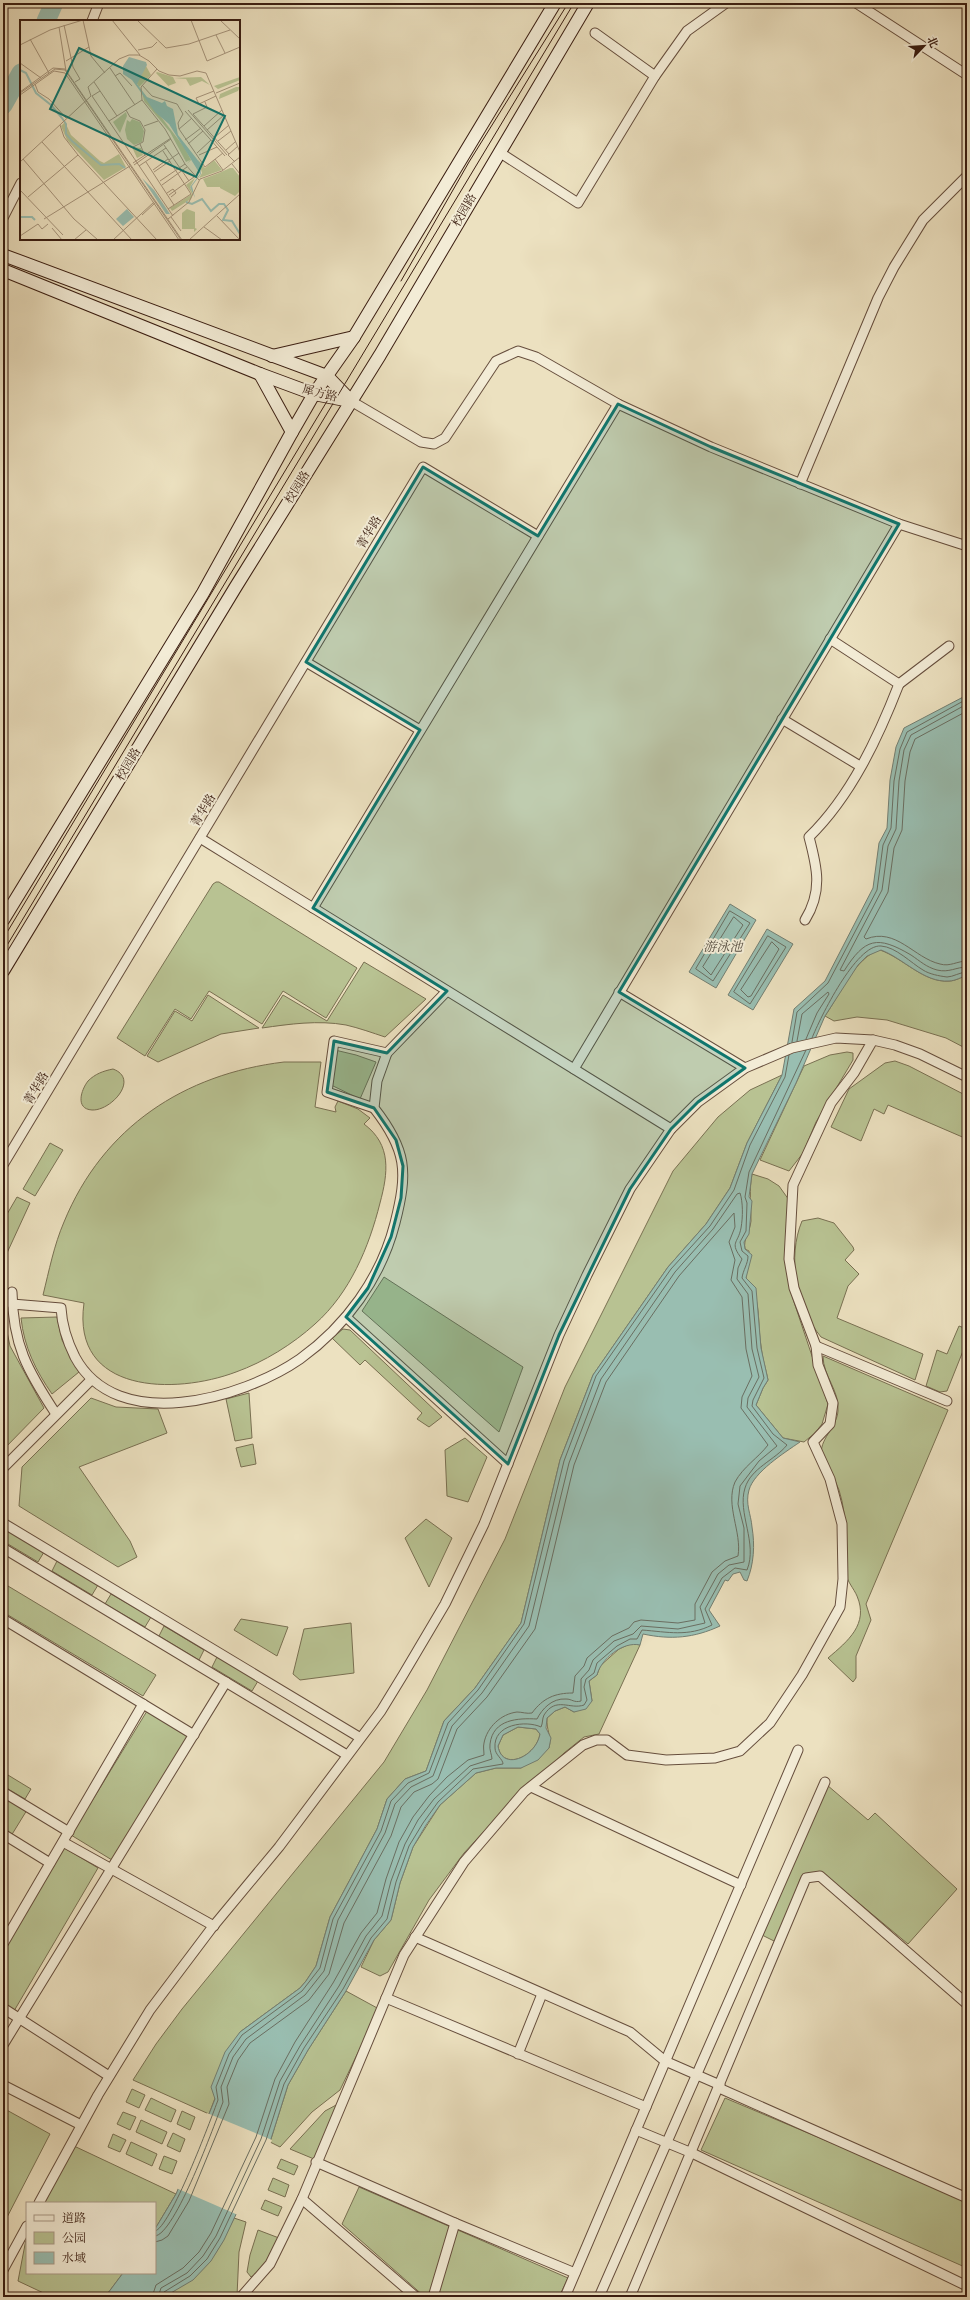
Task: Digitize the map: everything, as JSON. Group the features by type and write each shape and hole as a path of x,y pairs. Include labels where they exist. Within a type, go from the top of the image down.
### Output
{"street":[{"path":"92,20 99,3"},
{"path":"3,920 203,593 314,394 354,337 555,3"},
{"name":"校园路","path":"3,970 351,401 588,3"},
{"path":"499,152 578,203 655,76 687,31 726,3"},
{"path":"856,3 967,75"},
{"path":"595,33 655,76"},
{"path":"800,484 878,298 894,267 923,220 967,176"},
{"path":"3,218 20,185"},
{"name":"犀方路","path":"3,255 327,376 351,401"},
{"name":"犀方路","path":"3,270 260,374 314,394 351,401"},
{"path":"272,356 354,337"},
{"path":"351,401 425,443 434,444 445,438 492,364 512,353 525,353 536,357 618,404 711,448 899,524 967,546"},
{"path":"260,374 292,432"},
{"path":"313,908 618,404"},
{"name":"菁华路","path":"3,1165 423,467 538,536"},
{"path":"574,1069 899,524"},
{"path":"830,639 899,684"},
{"path":"804,920 813,907 818,872 808,837 824,822 880,733 899,684 950,646"},
{"path":"306,662 420,730"},
{"path":"782,719 860,766"},
{"path":"200,838 671,1129"},
{"path":"374,1108 377,1081 387,1053 447,991"},
{"path":"619,992 745,1068"},
{"path":"40,2202 80,2125 150,2010 214,1926 279,1847 384,1705 445,1604 484,1524 559,1335 586,1275 630,1189 671,1129 698,1102 745,1068 792,1048 836,1038 873,1040 920,1054 967,1077"},
{"path":"241,2297 270,2264 302,2199 316,2162 404,1955 464,1862 531,1787 583,1745 596,1740 607,1740 627,1755 666,1760 715,1758 740,1751 770,1723 802,1675 840,1607 843,1579 842,1524 830,1479 813,1442 830,1424 833,1402 818,1365 816,1346 794,1288 789,1259 793,1185 832,1103 854,1073 873,1040"},
{"path":"12,1304 61,1308 64,1331 71,1348 91,1380 120,1397 134,1400 175,1403 208,1398 270,1377 300,1358 346,1317 368,1288 391,1237 401,1198 403,1166 396,1140 374,1108 327,1092 334,1041 387,1053"},
{"path":"12,1292 15,1334 20,1352 30,1372 56,1414"},
{"path":"346,1317 508,1464"},
{"path":"816,1346 947,1401"},
{"path":"3,1468 91,1380"},
{"path":"3,1523 360,1737"},
{"path":"3,1548 347,1755"},
{"path":"3,1619 194,1735"},
{"path":"3,2045 226,1682"},
{"path":"3,1944 143,1704"},
{"path":"565,2297 798,1750"},
{"path":"599,2297 825,1782"},
{"path":"531,1787 741,1885"},
{"path":"3,1792 69,1832"},
{"path":"3,1834 50,1863"},
{"path":"63,1842 214,1926"},
{"path":"630,2297 692,2153 806,1878 820,1876 967,2004"},
{"path":"415,1937 630,2032 665,2061 719,2087 967,2198"},
{"path":"518,2054 542,1994"},
{"path":"386,1998 646,2108"},
{"path":"3,2008 109,2076"},
{"path":"3,2085 80,2125"},
{"path":"636,2130 692,2153 967,2286"},
{"path":"316,2162 455,2224 575,2273"},
{"path":"302,2199 416,2297"},
{"path":"433,2297 455,2224"},
{"path":"3,2270 26,2228"}],"highlighted area":[{"path":"618,404 711,447 899,524 619,992 745,1068 698,1102 671,1129 630,1189 559,1335 508,1464 346,1317 368,1288 391,1237 401,1198 403,1166 396,1140 374,1108 327,1092 334,1041 387,1053 447,991 313,908 420,730 306,662 423,467 538,536"}],"green space":[{"path":"219,882 357,968 326,1018 283,991 262,1024 209,991 191,1019 175,1009 145,1056 117,1038 213,884"},
{"path":"880,950 922,974 940,981 956,980 967,975 967,1049 946,1038 887,1020 857,1017 834,1021 825,1016 856,968 871,954"},
{"path":"364,962 426,999 385,1037 351,1026 325,1023 304,1023 262,1028 283,995 327,1021"},
{"path":"208,995 259,1028 221,1034 158,1062 147,1056 175,1011 192,1021"},
{"path":"335,1050 376,1062 360,1099 331,1085"},
{"path":"847,1052 853,1053 853,1060 816,1122 803,1153 789,1171 760,1160 804,1066 830,1055"},
{"path":"895,1061 909,1066 967,1096 967,1139 888,1105 884,1114 874,1109 861,1141 831,1127 849,1089 885,1063"},
{"path":"284,1062 321,1062 315,1107 336,1112 335,1107 338,1101 358,1109 370,1118 364,1124 373,1132 379,1141 386,1160 383,1192 375,1220 364,1252 348,1284 327,1312 315,1324 268,1358 247,1368 211,1379 185,1384 158,1384 132,1380 110,1371 94,1355 84,1333 84,1303 43,1295 60,1231 81,1188 101,1159 124,1133 151,1111 181,1093 213,1079 247,1068"},
{"path":"113,1069 121,1074 124,1080 120,1094 107,1105 99,1109 87,1109 81,1103 85,1085 96,1075"},
{"path":"782,1075 747,1143 730,1188 706,1224 668,1267 593,1375 560,1460 521,1623 475,1688 444,1721 426,1771 405,1779 387,1799 377,1829 330,1917 316,1966 300,1988 240,2032 209,2114 133,2080 156,2044 182,2009 384,1762 427,1690 505,1539 565,1387 673,1171 718,1117 750,1090"},
{"path":"50,1143 63,1150 35,1196 23,1189"},
{"path":"752,1174 768,1179 779,1186 789,1200 787,1252 793,1299 828,1404 822,1424 815,1433 804,1442 783,1438 756,1405 768,1380 760,1337 757,1302 755,1294 746,1278 749,1251 745,1249 745,1245 751,1221 750,1192"},
{"path":"17,1197 30,1203 7,1253 3,1252 3,1221"},
{"path":"818,1218 834,1223 853,1247 854,1250 845,1260 859,1274 848,1286 837,1318 923,1354 915,1380 821,1337 812,1325 805,1311 796,1281 795,1250 797,1235 802,1221"},
{"path":"384,1277 523,1367 499,1432 362,1311"},
{"path":"3,1278 6,1279 5,1322 10,1346 44,1408 3,1450"},
{"path":"57,1317 62,1340 79,1372 52,1394 41,1376 28,1349 21,1318"},
{"path":"959,1326 967,1329 967,1341 947,1391 940,1392 926,1386 937,1350 947,1354"},
{"path":"343,1329 350,1330 442,1417 429,1427 417,1419 422,1413 365,1360 360,1365 332,1338"},
{"path":"823,1356 948,1410 866,1604 871,1620 856,1656 856,1678 853,1682 828,1658 843,1645 854,1631 860,1615 860,1606 857,1596 846,1574 846,1532 842,1500 821,1450 825,1439 835,1423 838,1411 838,1404 826,1370"},
{"path":"249,1393 252,1438 235,1441 226,1399"},
{"path":"91,1398 116,1407 158,1409 167,1433 79,1467 130,1541 137,1557 118,1567 19,1506 22,1467"},
{"path":"465,1438 487,1457 468,1502 447,1496 445,1450"},
{"path":"253,1444 256,1464 241,1467 236,1448"},
{"path":"426,1519 452,1538 429,1587 405,1538"},
{"path":"4,1528 44,1552 38,1562 3,1541"},
{"path":"57,1561 98,1585 92,1595 52,1571"},
{"path":"3,1583 156,1675 143,1696 3,1612"},
{"path":"111,1594 151,1617 145,1627 105,1604"},
{"path":"241,1619 288,1627 277,1656 234,1630"},
{"path":"351,1623 354,1673 300,1680 293,1674 304,1629"},
{"path":"164,1626 204,1650 199,1660 159,1636"},
{"path":"632,1643 640,1645 599,1734 584,1737 564,1753 499,1815 464,1853 429,1900 388,1972 380,1976 361,1967 374,1940 391,1920 400,1883 413,1847 440,1805 476,1773 496,1768 521,1768 549,1748 550,1740 547,1718 555,1711 565,1707 574,1712 592,1701 589,1681 597,1675 600,1666 619,1649"},
{"path":"217,1657 258,1681 252,1691 212,1667"},
{"path":"147,1711 188,1737 112,1860 71,1835"},
{"path":"518,1727 536,1729 540,1734 537,1742 526,1755 512,1760 501,1754 498,1746 503,1735"},
{"path":"3,1772 31,1789 25,1799 3,1786"},
{"path":"827,1785 868,1820 875,1813 957,1889 908,1944 824,1874 801,1877 776,1942 762,1935"},
{"path":"3,1796 27,1810 11,1836 3,1831"},
{"path":"63,1847 98,1868 14,2011 3,2004 3,1949"},
{"path":"346,1991 379,2009 340,2090 312,2112 280,2147 270,2142 288,2085 308,2050"},
{"path":"132,2089 145,2095 139,2108 126,2102"},
{"path":"151,2098 176,2110 171,2122 145,2110"},
{"path":"725,2098 967,2200 967,2268 701,2150"},
{"path":"338,2104 314,2159 290,2149 325,2111"},
{"path":"3,2108 50,2134 3,2225"},
{"path":"182,2111 195,2117 190,2130 177,2124"},
{"path":"123,2112 136,2117 130,2130 117,2124"},
{"path":"141,2120 167,2132 162,2144 136,2132"},
{"path":"173,2133 185,2139 180,2152 167,2146"},
{"path":"113,2134 126,2140 120,2152 108,2147"},
{"path":"131,2142 157,2154 152,2166 126,2154"},
{"path":"74,2146 176,2194 156,2227 156,2202 44,2202"},
{"path":"164,2156 177,2161 172,2174 159,2169"},
{"path":"281,2159 298,2166 294,2175 277,2168"},
{"path":"273,2178 289,2185 285,2197 268,2190"},
{"path":"359,2187 568,2278 559,2297 425,2297 342,2224"},
{"path":"265,2200 282,2207 278,2216 261,2209"},
{"path":"234,2218 246,2222 239,2252 237,2296 164,2297 189,2281 214,2256"},
{"path":"258,2230 279,2238 261,2271 251,2277 247,2272 250,2255"},
{"path":"26,2239 26,2274 122,2274 105,2297 52,2297 18,2281"}],"water":[{"path":"967,695 967,975 954,980 940,981 922,974 881,950 867,956 858,965 825,1016 796,1083 752,1174 749,1197 752,1201 749,1234 744,1242 745,1249 752,1255 746,1278 756,1288 761,1348 768,1380 756,1405 783,1438 800,1442 778,1457 763,1470 752,1483 749,1490 748,1504 754,1548 751,1568 747,1581 744,1580 740,1572 733,1574 728,1581 725,1580 709,1610 720,1626 701,1633 682,1637 663,1637 643,1634 640,1645 633,1644 627,1646 614,1652 608,1657 599,1669 597,1675 589,1681 592,1701 586,1709 574,1712 565,1707 555,1711 547,1718 546,1728 551,1738 549,1748 538,1760 521,1768 496,1768 476,1773 440,1805 413,1847 400,1883 391,1920 374,1940 346,1991 308,2050 288,2085 270,2142 224,2240 211,2261 193,2280 164,2297 105,2297 122,2274 156,2274 156,2227 176,2194 215,2099 211,2087 225,2052 240,2032 300,1988 306,1981 316,1966 330,1917 377,1829 387,1799 405,1779 426,1771 444,1721 475,1688 521,1623 560,1460 593,1375 668,1267 706,1224 730,1188 747,1143 782,1075 794,1009 825,981 873,888 879,843 887,828 890,780 896,747 904,728","holes":["518,1727 536,1729 540,1734 537,1742 526,1755 512,1760 501,1754 498,1746 503,1735"]},
{"name":"游泳池","path":"730,904 756,920 716,988 689,972"},
{"name":"游泳池","path":"767,929 793,944 753,1010 728,995"}],"pier":[{"path":"207,2113 272,2140 238,2215 176,2188"}],"waterway":[{"path":"46,20 54,3"},
{"path":"3,105 20,75"}],"tram line":[{"path":"3,952 574,3"},
{"path":"401,281 469,162 567,5"},
{"path":"3,939 332,393"}]}
